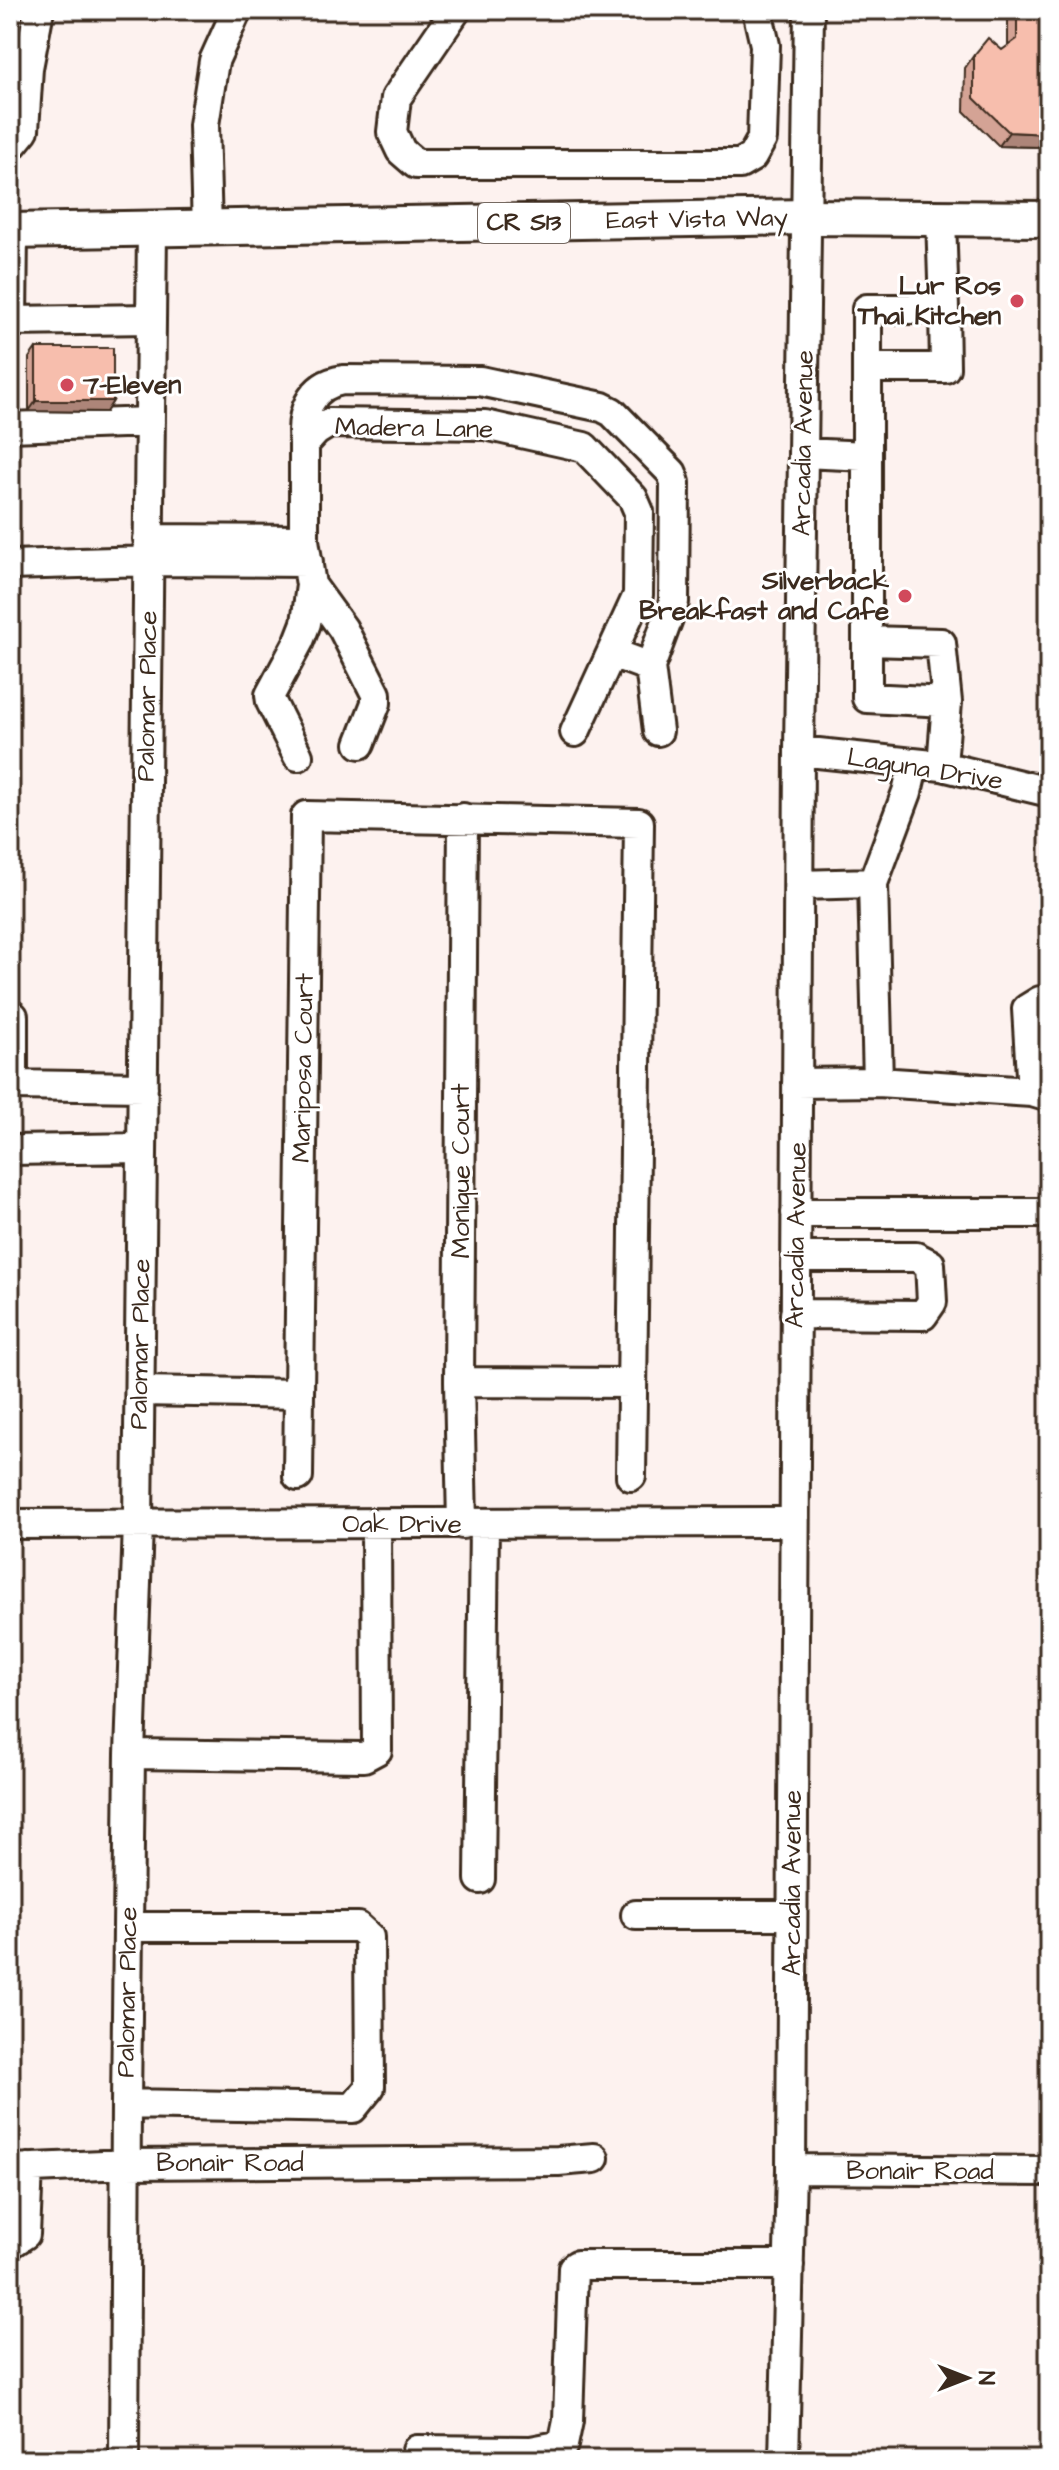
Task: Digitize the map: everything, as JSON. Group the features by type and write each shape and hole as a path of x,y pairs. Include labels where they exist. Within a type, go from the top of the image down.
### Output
{"main road":[{"name":"East Vista Way","path":"12,231 806,217 1049,219"}],"street":[{"path":"10,147 24,130 28,68 39,10"},
{"path":"207,229 204,125 214,61 237,10"},
{"path":"456,10 396,98 392,132 401,151 416,164 740,164 752,157 762,139 765,45 757,10"},
{"name":"Arcadia Avenue","path":"784,2460 791,2169 799,751 809,10"},
{"path":"867,368 945,368 941,218"},
{"name":"Palomar Place","path":"124,2460 130,1754 140,1391 152,229"},
{"path":"12,231 11,321 151,319"},
{"path":"944,309 867,309 867,698 947,702"},
{"name":"Madera Lane","path":"298,756 270,695 306,623 308,562 303,413 309,402 333,381 480,381 602,407 612,412 672,473 675,483 676,586 670,617 650,667"},
{"path":"494,427 505,386"},
{"path":"10,427 150,422"},
{"name":"Madera Lane","path":"304,444 329,423 494,427 584,447 637,504 638,595 575,732"},
{"path":"803,453 867,456"},
{"path":"10,565 148,550 308,562 376,694 376,703 360,744"},
{"path":"867,641 941,643 947,702 942,766"},
{"path":"612,653 650,667 658,731"},
{"name":"Laguna Drive","path":"799,751 942,766 1049,792"},
{"path":"878,1082 873,883 907,792 914,763"},
{"name":"Mariposa Court","path":"298,1476 306,816 463,818"},
{"path":"463,818 639,823 631,1476"},
{"name":"Monique Court","path":"463,818 459,1382 473,1524 480,1879"},
{"path":"799,885 873,883"},
{"path":"797,1083 878,1082 1041,1094 1027,1009 1040,1001 1049,1002"},
{"path":"10,1016 13,1016 13,1085 143,1087"},
{"path":"10,1150 142,1148"},
{"path":"796,1213 1049,1213"},
{"path":"795,1314 923,1315 932,1302 930,1264 916,1257 796,1257"},
{"path":"459,1382 632,1383"},
{"path":"140,1391 299,1394"},
{"name":"Oak Drive","path":"10,1524 793,1522"},
{"path":"130,1754 364,1757 377,1750 376,1524"},
{"path":"636,1915 792,1915"},
{"path":"126,2104 353,2108 370,2087 369,1937 358,1927 128,1927"},
{"name":"Bonair Road","path":"19,2168 594,2158"},
{"path":"10,2244 25,2234 19,2168"},
{"name":"Bonair Road","path":"791,2169 1049,2171"},
{"path":"417,2450 531,2451 563,2445 568,2421 573,2268 577,2265 789,2265"}],"building":[{"path":"1017,10 1049,10 1049,134 1009,132 974,98 974,55 988,38 1002,50 1017,39"},
{"name":"7-Eleven","path":"36,348 113,348 113,401 36,401"}],"place":[{"name":"Lur Ros Thai Kitchen","path":"1017,301"},
{"name":"7-Eleven","path":"67,385"},
{"name":"Silverback Breakfast and Cafe","path":"905,596"}]}
